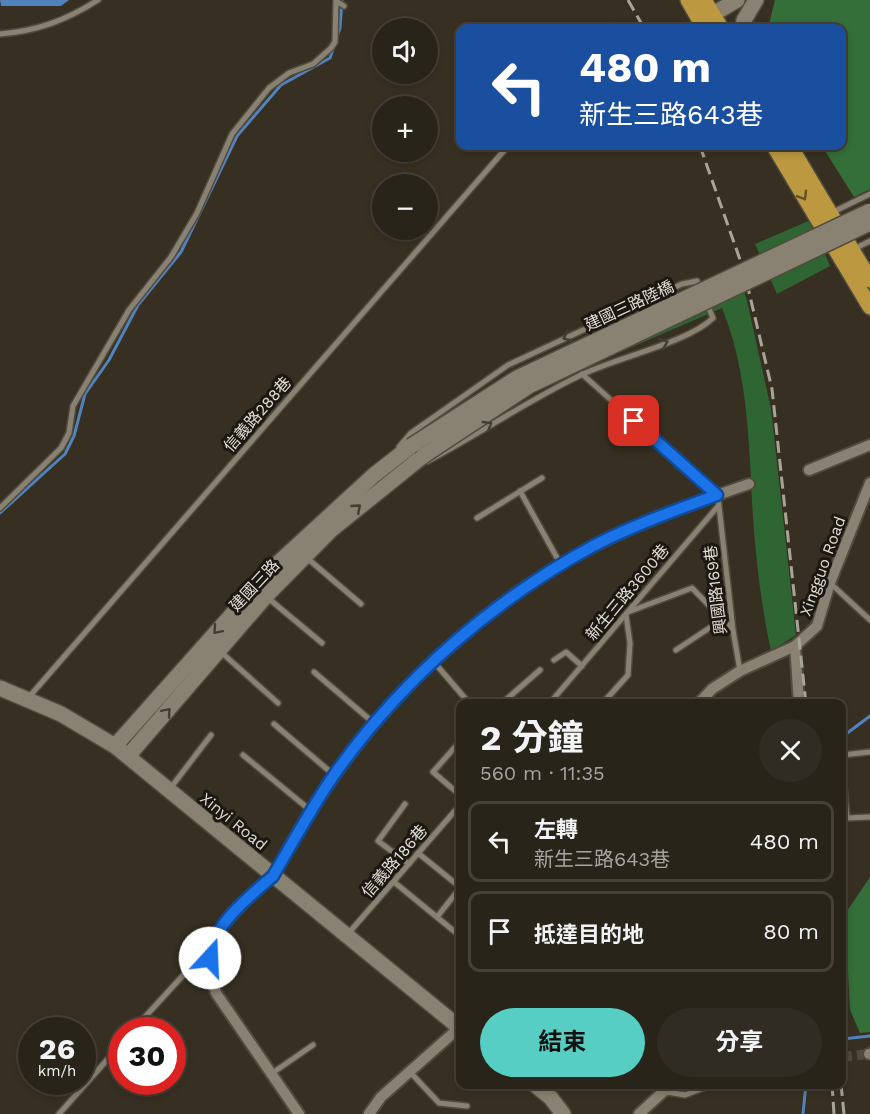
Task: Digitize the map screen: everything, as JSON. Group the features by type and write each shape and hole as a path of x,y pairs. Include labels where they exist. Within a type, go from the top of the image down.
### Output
{"main road":[{"path":"702,10 716,24"},
{"path":"776,150 870,307"},
{"path":"792,150 870,279"}],"street":[{"path":"702,10 737,0"},
{"path":"744,24 756,0"},
{"name":"建國三路陸橋","path":"417,451 517,378 870,211"},
{"name":"建國三路陸橋","path":"417,451 529,386 870,223"},
{"path":"810,470 870,445"},
{"name":"建國三路","path":"115,746 276,564 417,451"},
{"name":"建國三路","path":"128,756 266,597 381,478"},
{"name":"Xingguo Road","path":"703,699 712,689 740,671 795,646 817,626 830,583 870,483"},
{"path":"299,1114 216,993 210,972 211,945 232,917 273,876 334,775 375,724 432,660 490,614 561,565 635,527 718,500 749,484"},
{"path":"795,646 798,699"},
{"name":"Xinyi Road","path":"0,688 61,714 115,746 456,1024"},
{"path":"369,1114 381,1097 456,1031"},
{"path":"540,1089 574,1114"},
{"path":"639,1114 662,1089"},
{"path":"551,1098 563,1114"}],"lane":[{"path":"0,34 19,33 58,22 99,0"},
{"path":"0,508 61,448 69,433 73,406 129,310 171,257 197,213 232,134 269,88 289,73 313,64 331,48 334,42 336,1 344,6"},
{"name":"信義路288巷","path":"27,700 505,150"},
{"path":"831,213 870,194"},
{"path":"852,250 870,241"},
{"path":"697,281 713,318 696,332 582,374 381,478 411,434 507,365 682,284 697,281"},
{"path":"582,374 718,500"},
{"path":"477,518 542,478"},
{"path":"520,491 561,565"},
{"name":"新生三路3600巷","path":"553,699 718,500"},
{"name":"興國路169巷","path":"718,500 740,671"},
{"path":"306,556 361,604"},
{"path":"830,583 870,620"},
{"path":"608,699 628,675 630,643 626,613 692,588 733,630"},
{"path":"266,597 322,643"},
{"path":"676,650 723,619"},
{"path":"219,651 278,703"},
{"path":"554,660 566,652 582,666"},
{"path":"432,660 466,699"},
{"path":"507,699 540,670"},
{"path":"314,672 375,724"},
{"path":"274,724 334,775"},
{"path":"168,791 211,735"},
{"path":"456,746 433,772 456,792"},
{"path":"846,755 870,752"},
{"path":"243,754 312,811"},
{"path":"405,804 378,841 409,864"},
{"path":"846,808 847,819 870,817"},
{"name":"信義路186巷","path":"347,935 456,810"},
{"path":"418,853 456,884"},
{"path":"394,882 456,933"},
{"path":"437,917 456,892"},
{"path":"145,1017 211,945"},
{"path":"271,1074 313,1046"},
{"path":"59,1114 108,1060"},
{"path":"410,1071 439,1103 467,1106"},
{"path":"666,1089 685,1095 701,1089"}],"green space":[{"path":"775,0 870,0 870,189 854,197 825,150 846,150 846,24 769,24"},
{"path":"811,220 830,266 777,294 755,244"},
{"path":"736,265 747,301 771,409 796,635 771,651 757,565 744,392 735,349 722,308 579,370 564,346"},
{"path":"870,877 870,1032 860,1033 850,1010 846,913"}],"water":[{"path":"0,0 69,0 61,6 1,6"}],"waterway":[{"path":"0,513 65,454 74,436 85,394 109,360 138,305 181,252 237,136 281,85 330,58 340,28 342,0"},
{"path":"846,734 870,716"},
{"path":"846,1039 870,1036"},
{"path":"803,1114 806,1089"}],"tunnel":[{"path":"846,1057 869,1054"}],"railway":[{"path":"628,0 642,24"},
{"path":"701,150 744,271 772,389 805,699"},
{"path":"832,1089 834,1114"},
{"path":"842,1089 844,1114"}],"route":[{"path":"210,958 211,945 216,936 258,889 273,876 334,775 375,724 432,660 490,614 561,565 635,527 717,495 634,421"}]}
